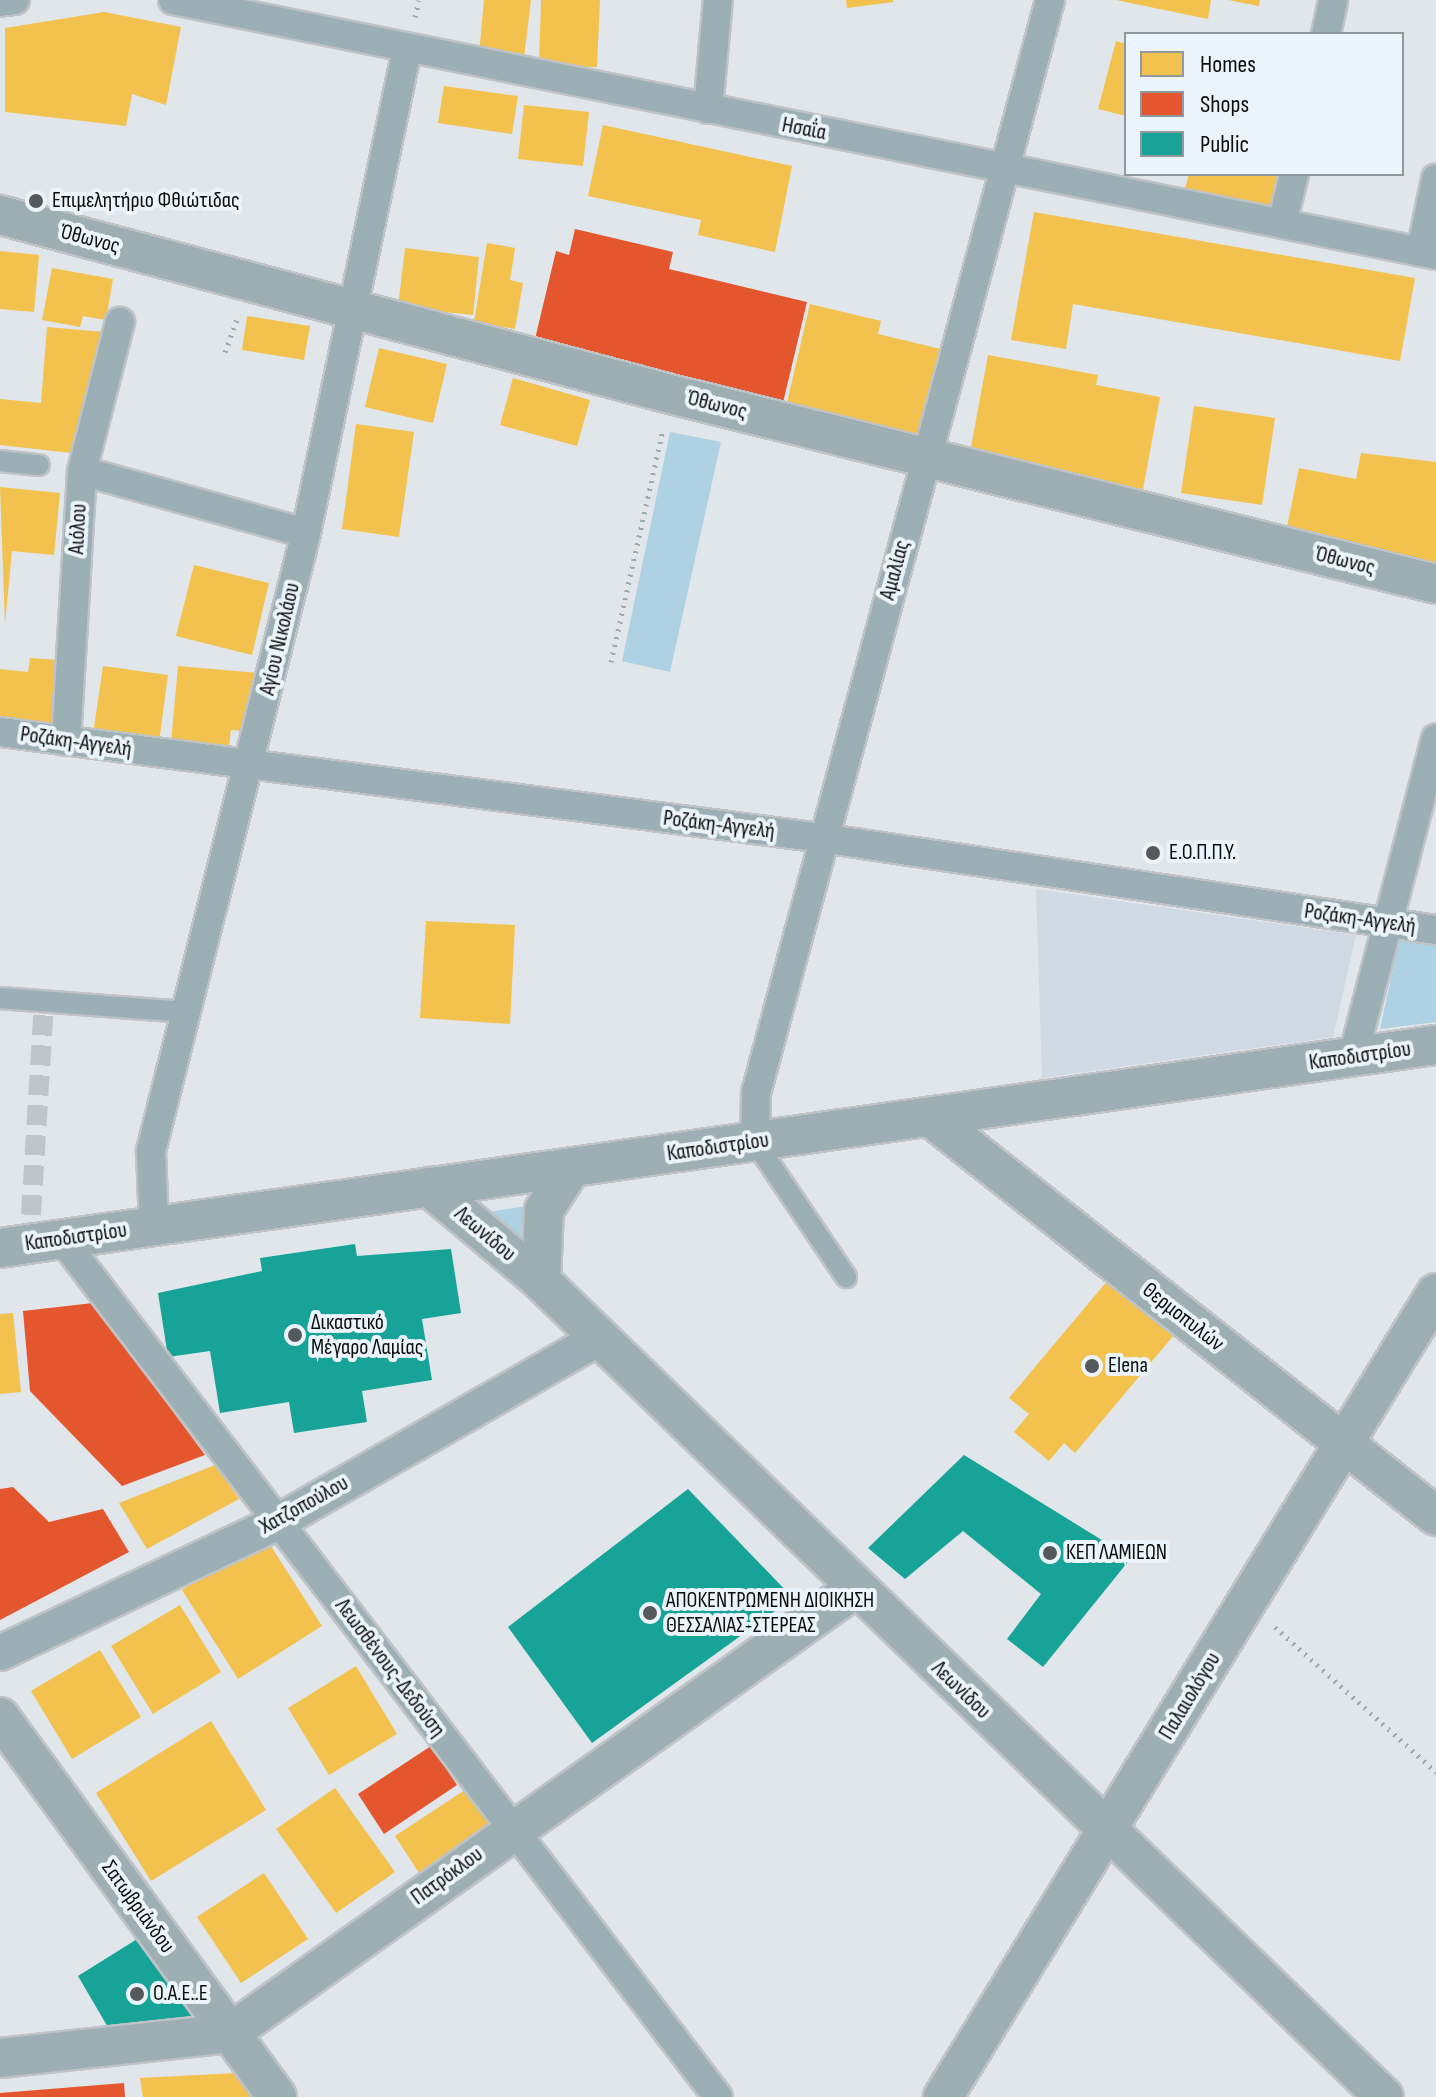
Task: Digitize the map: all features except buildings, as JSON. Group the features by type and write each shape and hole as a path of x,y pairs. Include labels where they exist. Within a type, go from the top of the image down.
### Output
{"main road":[{"name":"Όθωνος","path":"0,215 670,394 926,455 1436,584"},
{"name":"Καποδιστρίου","path":"0,1248 1436,1045"},
{"name":"Θερμοπυλών","path":"930,1117 1436,1516"},
{"name":"Λεωνίδου","path":"541,1281 544,1210 571,1168"},
{"name":"Λεωνίδου","path":"429,1187 541,1281 1384,2097"},
{"name":"Παλαιολόγου","path":"943,2097 1436,1293"},
{"name":"Πατρόκλου","path":"0,2058 230,2033 512,1829 856,1588"},
{"name":"Σατωβριάνδου","path":"0,1717 277,2097"}],"street":[{"path":"0,2 15,0"},
{"name":"Ησαΐα","path":"173,0 231,7 407,50 1428,253"},
{"path":"708,109 718,0"},
{"name":"Αμαλίας","path":"755,1142 756,1093 1002,168 1050,0"},
{"path":"1326,32 1333,0"},
{"name":"Αγίου Νικολάου","path":"154,1226 151,1151 306,533 349,310 407,50"},
{"path":"1282,224 1294,176"},
{"path":"1428,253 1436,179"},
{"name":"Αιόλου","path":"66,741 82,471 120,322"},
{"path":"0,461 39,465"},
{"path":"82,471 306,533"},
{"name":"Ροζάκη-Αγγελή","path":"0,732 822,838 1436,930"},
{"path":"1353,1057 1436,739"},
{"path":"0,998 188,1012"},
{"path":"755,1142 846,1277"},
{"name":"Λεωσθένους-Δεδούση","path":"62,1239 714,2096"},
{"name":"Χατζοπούλου","path":"0,1653 278,1522 599,1338"}],"path":[{"path":"611,662 670,394"},
{"path":"1248,1602 1436,1772"}],"shaded area":[{"path":"670,432 721,442 670,672 622,661"},
{"path":"1036,889 1356,935 1333,1037 1042,1078"},
{"path":"1400,937 1436,941 1436,1022 1380,1029"},
{"path":"532,1205 520,1241 483,1213"}],"tunnel":[{"path":"31,1215 44,1000"}],"place":[{"name":"Επιμελητήριο Φθιώτιδας","path":"36,201"},
{"name":"Ε.Ο.Π.Π.Υ.","path":"1153,853"},
{"name":"Δικαστικό Μέγαρο Λαμίας","path":"295,1335"},
{"name":"Elena","path":"1092,1366"},
{"name":"ΚΕΠ ΛΑΜΙΕΩΝ","path":"1050,1553"},
{"name":"ΑΠΟΚΕΝΤΡΩΜΕΝΗ ΔΙΟΙΚΗΣΗ ΘΕΣΣΑΛΙΑΣ-ΣΤΕΡΕΑΣ","path":"650,1613"},
{"name":"O.A.E..E","path":"137,1994"}]}
